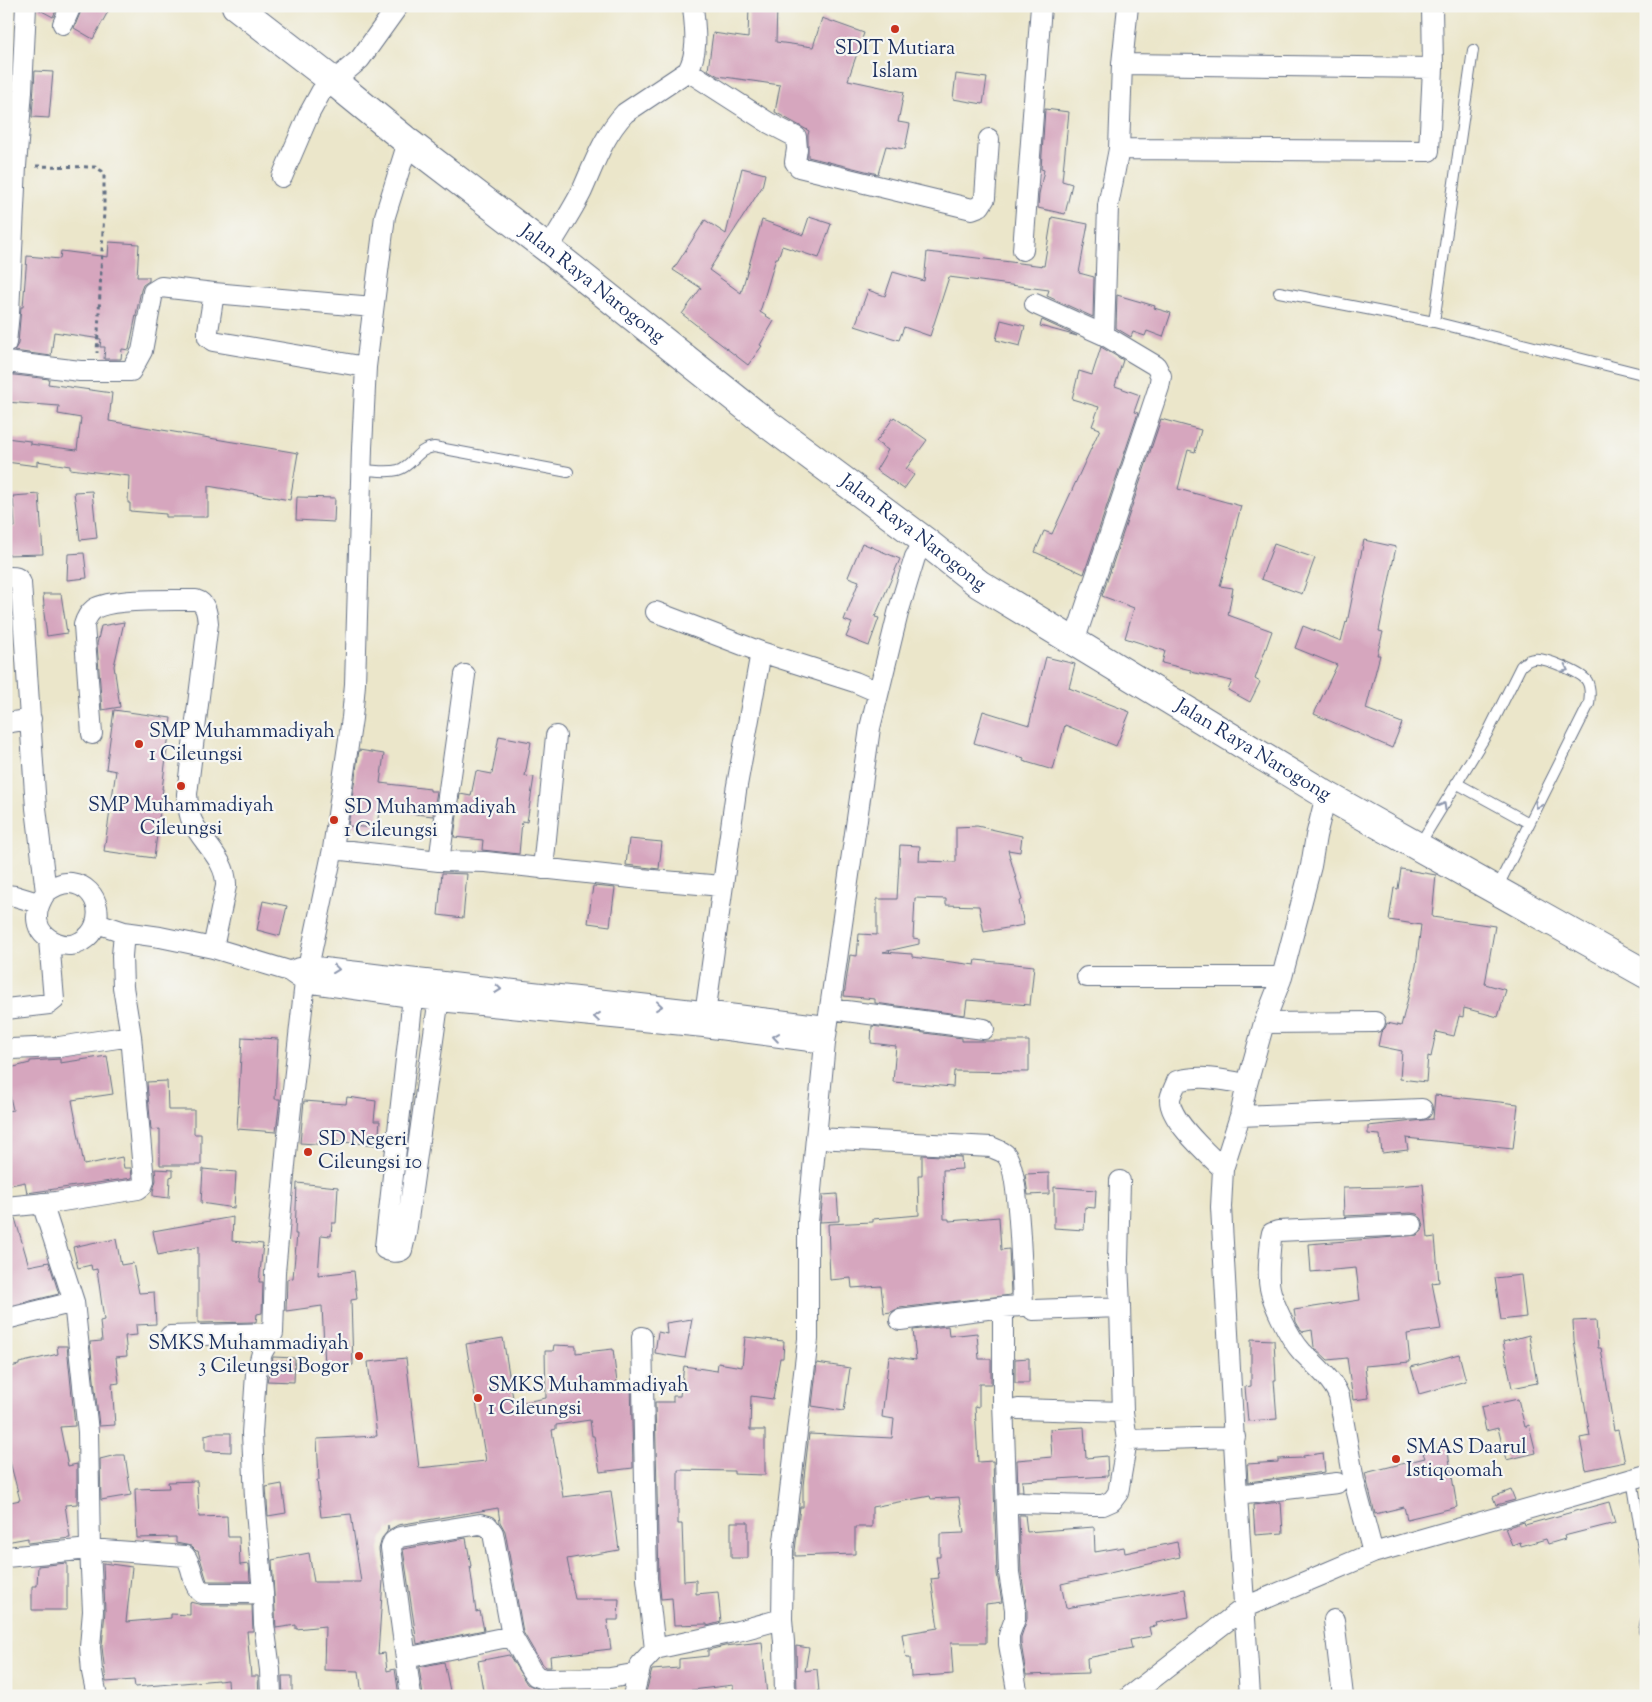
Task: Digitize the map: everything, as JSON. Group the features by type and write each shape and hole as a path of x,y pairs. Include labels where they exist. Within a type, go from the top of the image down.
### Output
{"main road":[{"name":"Jalan Raya Narogong","path":"236,6 333,80 408,142 548,249 769,425 925,541 979,584 1326,795 1646,974"}],"street":[{"path":"6,343 22,91 14,65 26,6"},
{"path":"282,177 321,92 360,59 398,6"},
{"path":"548,249 580,194 602,146 618,120 625,113 688,71 693,60 696,45 693,6"},
{"path":"1023,250 1041,6"},
{"path":"1104,335 1108,206 1119,149 1122,64 1128,6"},
{"path":"1119,149 1429,151 1433,68 1432,6"},
{"path":"1122,64 1433,68"},
{"path":"688,71 769,123 796,137 798,149 795,162 799,167 972,209 980,206 985,198 989,139"},
{"path":"271,1696 255,1499 252,1433 256,1374 262,1353 273,1333 275,1272 301,973 333,849 352,718 355,684 366,367 385,216 408,142"},
{"path":"6,362 96,371 129,372 134,368 142,351 152,292 161,286 214,293 373,307"},
{"path":"214,293 208,330 208,336 213,341 366,367"},
{"path":"1035,304 1104,335 1156,366 1161,376 1159,387 1074,642"},
{"path":"785,1696 782,1619 783,1550 808,1339 808,1222 828,1026 870,728 898,613 915,557 925,541"},
{"path":"6,577 19,578 21,583 42,898 36,917 40,930 49,940 63,946 78,944 90,936 97,923 98,910 93,897 83,888 70,883 57,885 42,898 6,895"},
{"path":"92,734 84,625 90,613 98,606 123,602 200,601 207,613 208,623 187,794 188,808 193,822 214,853 226,876 226,886 213,948"},
{"path":"656,612 761,652 855,682 878,692"},
{"path":"705,1019 736,791 761,652"},
{"path":"439,861 465,675"},
{"path":"6,723 31,719"},
{"path":"543,870 556,736"},
{"path":"1250,1696 1221,1206 1223,1169 1240,1116 1264,1023 1282,977 1311,866 1326,795"},
{"path":"333,849 439,861 486,862 543,870 722,886"},
{"path":"97,923 124,932 213,948 301,973 414,989 705,1019 828,1026 984,1029"},
{"path":"6,1207 138,1189 142,1186 144,1181 131,1036 123,987 122,956 124,932"},
{"path":"6,1009 49,1004 54,1000 49,940"},
{"path":"1087,977 1282,977"},
{"path":"414,989 385,1247 390,1251 398,1252 402,1250 406,1233 440,992"},
{"path":"1264,1023 1376,1022"},
{"path":"6,1053 11,1050 58,1047 131,1036"},
{"path":"1223,1169 1182,1128 1170,1100 1177,1081 1190,1078 1204,1077 1247,1084"},
{"path":"1240,1116 1422,1109"},
{"path":"817,1138 991,1147 1006,1154 1011,1166 1021,1234 1023,1306 1003,1306 900,1320"},
{"path":"1019,1503 1103,1504 1112,1501 1118,1493 1127,1440 1123,1412 1118,1261 1120,1180"},
{"path":"42,1202 74,1302 88,1432 93,1611 90,1647 92,1672 97,1696"},
{"path":"1373,1553 1354,1481 1339,1396 1330,1381 1296,1346 1287,1331 1272,1295 1268,1282 1271,1238 1272,1233 1278,1231 1412,1225"},
{"path":"6,1319 74,1302"},
{"path":"1003,1306 1002,1401 1009,1573 1015,1608 1015,1619 1009,1635 1009,1644 1018,1696"},
{"path":"1033,1310 1120,1307"},
{"path":"170,1336 273,1333"},
{"path":"642,1337 647,1579 654,1649"},
{"path":"1018,1409 1123,1412"},
{"path":"1127,1440 1235,1437"},
{"path":"1135,1694 1245,1607 1373,1553 1639,1477"},
{"path":"1237,1496 1337,1483"},
{"path":"411,1696 391,1548 393,1542 400,1538 480,1524 488,1526 493,1533 512,1636 536,1676 544,1679 610,1678 639,1673"},
{"path":"6,1557 90,1549 185,1556 190,1563 196,1588 202,1593 263,1593"},
{"path":"633,1696 641,1664 654,1649 738,1631 782,1619"},
{"path":"1334,1620 1343,1696"},
{"path":"406,1658 512,1636"}],"lane":[{"path":"1434,322 1473,50"},
{"path":"1279,292 1434,322 1646,375"},
{"path":"362,470 397,471 426,448 434,447 568,472"},
{"path":"1418,848 1488,732 1521,666 1528,660 1536,658 1547,660 1585,679 1589,685 1589,704 1496,890"},
{"path":"1456,783 1529,823"},
{"path":"1639,1477 1646,1567"},
{"path":"1644,1631 1646,1620"}],"path":[{"path":"16,166 95,167 102,171 104,175 96,371"}],"building":[{"path":"38,6 58,6 53,17 38,9"},
{"path":"83,6 111,6 93,39 74,28"},
{"path":"749,6 777,6 776,42 813,47 822,18 864,33 848,80 904,92 898,122 910,124 905,149 886,146 878,174 808,157 809,131 775,112 780,85 718,76 708,70 713,33 748,38"},
{"path":"35,71 53,72 49,118 32,117"},
{"path":"956,74 987,78 983,104 953,99"},
{"path":"1045,109 1069,112 1062,181 1072,184 1065,214 1038,208 1044,170 1041,169"},
{"path":"742,168 765,174 762,187 709,270 741,293 762,220 803,235 809,217 831,224 819,258 782,246 778,258 776,258 760,312 774,321 760,345 762,346 748,365 682,314 701,288 673,270 705,220 726,234"},
{"path":"1052,217 1088,224 1079,273 1094,277 1093,317 1047,296 1049,290 949,277 930,336 904,327 899,340 855,326 868,290 885,296 893,272 924,281 927,252 1044,266"},
{"path":"109,242 139,244 137,277 149,277 149,281 143,285 141,290 129,350 122,349 121,359 104,359 105,347 100,347 101,339 54,332 51,356 14,351 18,344 27,256 60,259 61,251 108,257"},
{"path":"1117,295 1155,306 1154,308 1171,313 1163,337 1147,331 1145,336 1133,332 1131,337 1116,328"},
{"path":"1001,320 1025,326 1020,346 996,340"},
{"path":"1042,320 1077,336 1040,326"},
{"path":"1101,347 1123,360 1115,386 1140,395 1134,412 1138,413 1084,574 1035,552 1044,531 1052,534 1100,429 1092,426 1099,407 1072,399 1079,371 1092,375"},
{"path":"6,374 49,379 48,384 112,393 109,421 298,453 290,500 208,486 208,517 166,517 166,514 130,511 130,503 128,503 129,476 70,469 70,466 37,461 37,466 6,462 6,438 30,441 30,444 77,450 81,418 58,414 59,406 6,402"},
{"path":"894,417 927,440 906,469 914,475 904,489 876,470 888,450 876,442"},
{"path":"1161,419 1201,430 1195,452 1188,450 1178,489 1241,506 1220,586 1233,588 1228,615 1272,631 1255,679 1260,682 1250,702 1228,690 1232,681 1162,663 1165,651 1125,638 1134,608 1102,596"},
{"path":"92,491 97,538 80,540 74,492"},
{"path":"39,494 43,554 6,555 6,527 15,527 13,496"},
{"path":"297,497 335,498 334,522 296,520"},
{"path":"1364,540 1396,547 1379,631 1383,632 1377,655 1380,655 1366,709 1402,723 1392,748 1314,714 1337,665 1295,648 1303,626 1341,641 1347,623"},
{"path":"862,543 900,559 875,617 879,618 869,646 846,637 852,623 844,620 859,581 848,577"},
{"path":"1274,544 1315,558 1302,594 1261,579"},
{"path":"84,553 87,578 67,580 68,554"},
{"path":"43,594 61,594 67,633 47,636"},
{"path":"124,622 114,666 120,707 102,710 97,644 101,626"},
{"path":"1046,657 1075,664 1069,688 1130,712 1116,746 1065,725 1053,770 1023,761 1024,758 974,743 983,711 1029,725"},
{"path":"114,710 171,718 154,858 104,851 116,771 106,769"},
{"path":"499,736 531,742 525,776 534,777 527,822 522,821 519,854 482,850 483,840 454,837 460,794 471,796 476,771 492,774"},
{"path":"359,750 384,754 380,783 437,791 433,816 379,810 377,828 348,826"},
{"path":"977,826 1022,836 1020,852 1008,850 1022,900 1019,901 1024,925 984,932 979,906 946,905 946,899 915,898 913,938 919,939 919,944 883,952 912,954 912,957 975,965 976,960 1034,966 1030,1005 967,1000 965,1015 875,1003 875,999 844,996 850,955 857,956 859,934 877,935 877,899 897,899 900,845 920,846 919,861 956,862 956,827"},
{"path":"629,839 662,842 659,869 626,865"},
{"path":"1401,869 1436,875 1432,917 1495,926 1485,984 1506,990 1498,1017 1464,1008 1463,1017 1459,1016 1454,1036 1436,1032 1431,1057 1428,1056 1426,1082 1400,1079 1402,1051 1378,1046 1381,1032 1387,1023 1401,1026 1416,966 1421,925 1389,920 1394,888 1398,889"},
{"path":"442,873 467,874 463,918 438,915"},
{"path":"593,886 615,888 610,926 588,923"},
{"path":"263,901 287,906 280,936 257,930"},
{"path":"872,1026 962,1038 962,1041 1029,1041 1029,1072 954,1071 953,1087 893,1082 896,1046 871,1043"},
{"path":"242,1037 278,1039 275,1099 280,1099 276,1132 237,1129"},
{"path":"107,1056 113,1094 72,1100 84,1165 122,1157 124,1168 131,1168 132,1178 27,1193 25,1182 6,1186 6,1111 13,1110 6,1079 6,1069 30,1063 30,1061 60,1059 60,1063"},
{"path":"167,1081 168,1110 194,1110 194,1134 201,1134 201,1165 160,1165 160,1129 151,1130 147,1082"},
{"path":"1435,1095 1518,1104 1513,1149 1406,1138 1408,1150 1382,1153 1380,1135 1368,1134 1368,1126 1433,1119"},
{"path":"347,1097 376,1101 374,1121 380,1121 378,1145 331,1141 331,1145 300,1143 304,1101 346,1104"},
{"path":"922,1155 961,1157 962,1169 943,1170 944,1219 949,1219 949,1221 999,1217 1001,1250 1009,1249 1011,1295 899,1308 884,1313 881,1286 852,1288 851,1278 830,1280 828,1224 873,1222 873,1219 919,1215 918,1175 922,1175"},
{"path":"155,1169 173,1170 173,1176 170,1177 169,1198 153,1196 156,1180"},
{"path":"203,1169 236,1172 234,1208 201,1203"},
{"path":"1049,1173 1049,1194 1028,1195 1025,1174"},
{"path":"297,1183 338,1187 336,1223 332,1223 331,1236 321,1235 318,1275 354,1271 357,1299 351,1300 353,1365 325,1366 322,1306 286,1311 287,1279 293,1278 297,1234 295,1234"},
{"path":"1423,1184 1428,1238 1435,1237 1439,1282 1432,1283 1441,1329 1407,1334 1410,1362 1365,1366 1369,1398 1353,1400 1347,1358 1328,1360 1314,1347 1312,1330 1302,1332 1296,1322 1294,1310 1360,1300 1356,1268 1311,1272 1309,1244 1418,1235 1424,1225 1422,1219 1417,1214 1344,1216 1343,1188 1396,1187"},
{"path":"1054,1187 1096,1190 1095,1208 1085,1207 1084,1230 1054,1228"},
{"path":"837,1194 839,1221 820,1222 823,1195"},
{"path":"233,1217 232,1241 263,1244 259,1282 263,1282 262,1313 257,1314 256,1322 198,1323 198,1247 158,1255 153,1231"},
{"path":"15,1218 29,1266 49,1262 59,1294 6,1307 6,1219"},
{"path":"116,1239 121,1265 133,1263 139,1293 154,1292 156,1324 136,1325 137,1335 125,1336 127,1356 116,1357 119,1383 112,1384 115,1425 99,1426 90,1342 102,1341 100,1321 104,1320 97,1269 92,1270 91,1265 78,1268 73,1247"},
{"path":"1521,1275 1526,1317 1501,1320 1495,1278"},
{"path":"692,1319 685,1358 655,1353 658,1332 667,1334 666,1323"},
{"path":"1596,1320 1598,1348 1601,1348 1614,1431 1618,1430 1625,1462 1586,1470 1580,1438 1590,1436 1574,1340 1573,1321"},
{"path":"948,1326 949,1336 977,1333 979,1359 991,1359 991,1384 979,1384 979,1407 975,1406 978,1462 993,1461 997,1574 1002,1602 986,1604 986,1643 951,1643 953,1674 911,1677 910,1658 906,1658 902,1634 938,1628 931,1579 939,1578 936,1557 940,1557 940,1534 964,1533 959,1497 931,1499 930,1496 872,1507 872,1527 855,1527 855,1554 795,1556 795,1551 800,1507 803,1507 803,1486 809,1434 892,1438 894,1419 882,1417 889,1356 916,1360 913,1330"},
{"path":"1529,1335 1537,1383 1512,1388 1503,1342"},
{"path":"745,1337 784,1341 783,1358 780,1358 773,1399 751,1396 750,1430 765,1430 765,1475 734,1474 734,1471 678,1470 678,1524 682,1524 684,1581 696,1580 696,1594 718,1592 721,1622 707,1626 707,1624 674,1625 672,1598 661,1599 659,1578 655,1402 673,1402 673,1396 680,1396 684,1366 717,1371 718,1363 742,1367"},
{"path":"503,1338 514,1404 546,1398 545,1351 553,1351 554,1345 576,1346 576,1353 613,1349 617,1383 631,1382 633,1468 600,1472 590,1420 556,1425 556,1429 552,1430 563,1497 611,1491 619,1550 567,1559 575,1599 619,1599 618,1620 607,1620 611,1649 550,1656 551,1667 546,1667 541,1663 523,1632 505,1531 500,1522 498,1508 398,1525 389,1530 388,1525 387,1532 382,1538 379,1549 383,1580 378,1654 385,1653 387,1671 395,1669 399,1696 362,1696 359,1671 324,1670 325,1626 296,1629 296,1625 276,1628 272,1560 309,1553 314,1582 361,1582 351,1514 321,1517 317,1480 319,1480 317,1439 377,1436 368,1362 406,1358 419,1468 486,1461 466,1344"},
{"path":"1251,1339 1274,1340 1276,1380 1274,1380 1277,1419 1248,1421 1245,1387 1251,1386"},
{"path":"57,1346 67,1346 75,1426 60,1427 68,1466 77,1464 77,1504 65,1505 70,1538 28,1543 28,1538 6,1542 6,1503 20,1500 6,1446 6,1368 58,1354"},
{"path":"1459,1354 1466,1381 1419,1394 1411,1367"},
{"path":"273,1357 295,1358 294,1382 267,1381"},
{"path":"1029,1358 1029,1383 1015,1383 1015,1359"},
{"path":"817,1363 850,1368 844,1411 812,1406"},
{"path":"1518,1399 1525,1427 1529,1425 1536,1453 1506,1460 1498,1428 1486,1431 1481,1407"},
{"path":"1084,1427 1086,1458 1107,1456 1108,1476 1022,1481 1023,1491 1018,1491 1017,1460 1052,1457 1050,1429"},
{"path":"231,1433 231,1452 205,1451 205,1435"},
{"path":"1447,1446 1457,1507 1407,1519 1404,1507 1375,1514 1365,1473 1425,1458 1423,1453"},
{"path":"1323,1453 1325,1472 1248,1482 1247,1464 1278,1462 1278,1459 1303,1458 1303,1456"},
{"path":"125,1455 131,1495 101,1500 100,1459"},
{"path":"197,1481 199,1517 227,1516 228,1537 239,1537 240,1565 249,1564 250,1581 207,1581 198,1551 191,1546 176,1543 176,1537 137,1538 135,1489 169,1488 168,1482"},
{"path":"282,1484 286,1513 268,1516 266,1487"},
{"path":"1511,1490 1515,1500 1496,1505 1493,1497"},
{"path":"1281,1502 1283,1533 1255,1535 1253,1505"},
{"path":"1609,1502 1615,1523 1564,1536 1565,1539 1548,1544 1546,1539 1521,1546 1520,1542 1512,1545 1505,1528 1524,1522 1525,1525"},
{"path":"1019,1515 1025,1515 1027,1532 1094,1527 1095,1552 1124,1547 1125,1553 1177,1542 1180,1557 1061,1584 1066,1608 1185,1589 1189,1617 1156,1623 1157,1626 1149,1627 1151,1636 1130,1640 1132,1649 1087,1658 1088,1673 1026,1675 1021,1637 1027,1619 1027,1609 1021,1572"},
{"path":"731,1522 748,1522 748,1558 731,1558"},
{"path":"466,1538 476,1612 480,1611 484,1630 417,1644 403,1549"},
{"path":"67,1563 67,1610 32,1610 32,1586 37,1586 38,1566"},
{"path":"103,1563 132,1567 126,1622 171,1618 171,1614 190,1615 190,1602 202,1605 252,1605 253,1631 247,1631 251,1676 258,1676 259,1696 229,1696 228,1680 135,1687 134,1680 106,1682 102,1647 105,1611"},
{"path":"762,1642 767,1696 734,1696 733,1685 676,1692 677,1696 645,1696 652,1670 679,1668 679,1659 708,1656 708,1650"},
{"path":"796,1646 809,1648 805,1671 817,1669 819,1692 797,1695"},
{"path":"509,1655 527,1684 540,1690 553,1691 553,1696 484,1696 478,1661"},
{"path":"444,1662 451,1696 423,1696 419,1667"},
{"path":"282,1676 292,1676 292,1696 283,1696"}],"place":[{"name":"SDIT Mutiara Islam","path":"895,29"},
{"name":"SMP Muhammadiyah 1 Cileungsi","path":"139,744"},
{"name":"SMP Muhammadiyah Cileungsi","path":"181,786"},
{"name":"SD Muhammadiyah 1 Cileungsi","path":"334,820"},
{"name":"SD Negeri Cileungsi 10","path":"308,1152"},
{"name":"SMKS Muhammadiyah 3 Cileungsi Bogor","path":"359,1356"},
{"name":"SMKS Muhammadiyah 1 Cileungsi","path":"478,1398"},
{"name":"SMAS Daarul Istiqoomah","path":"1396,1459"}]}
